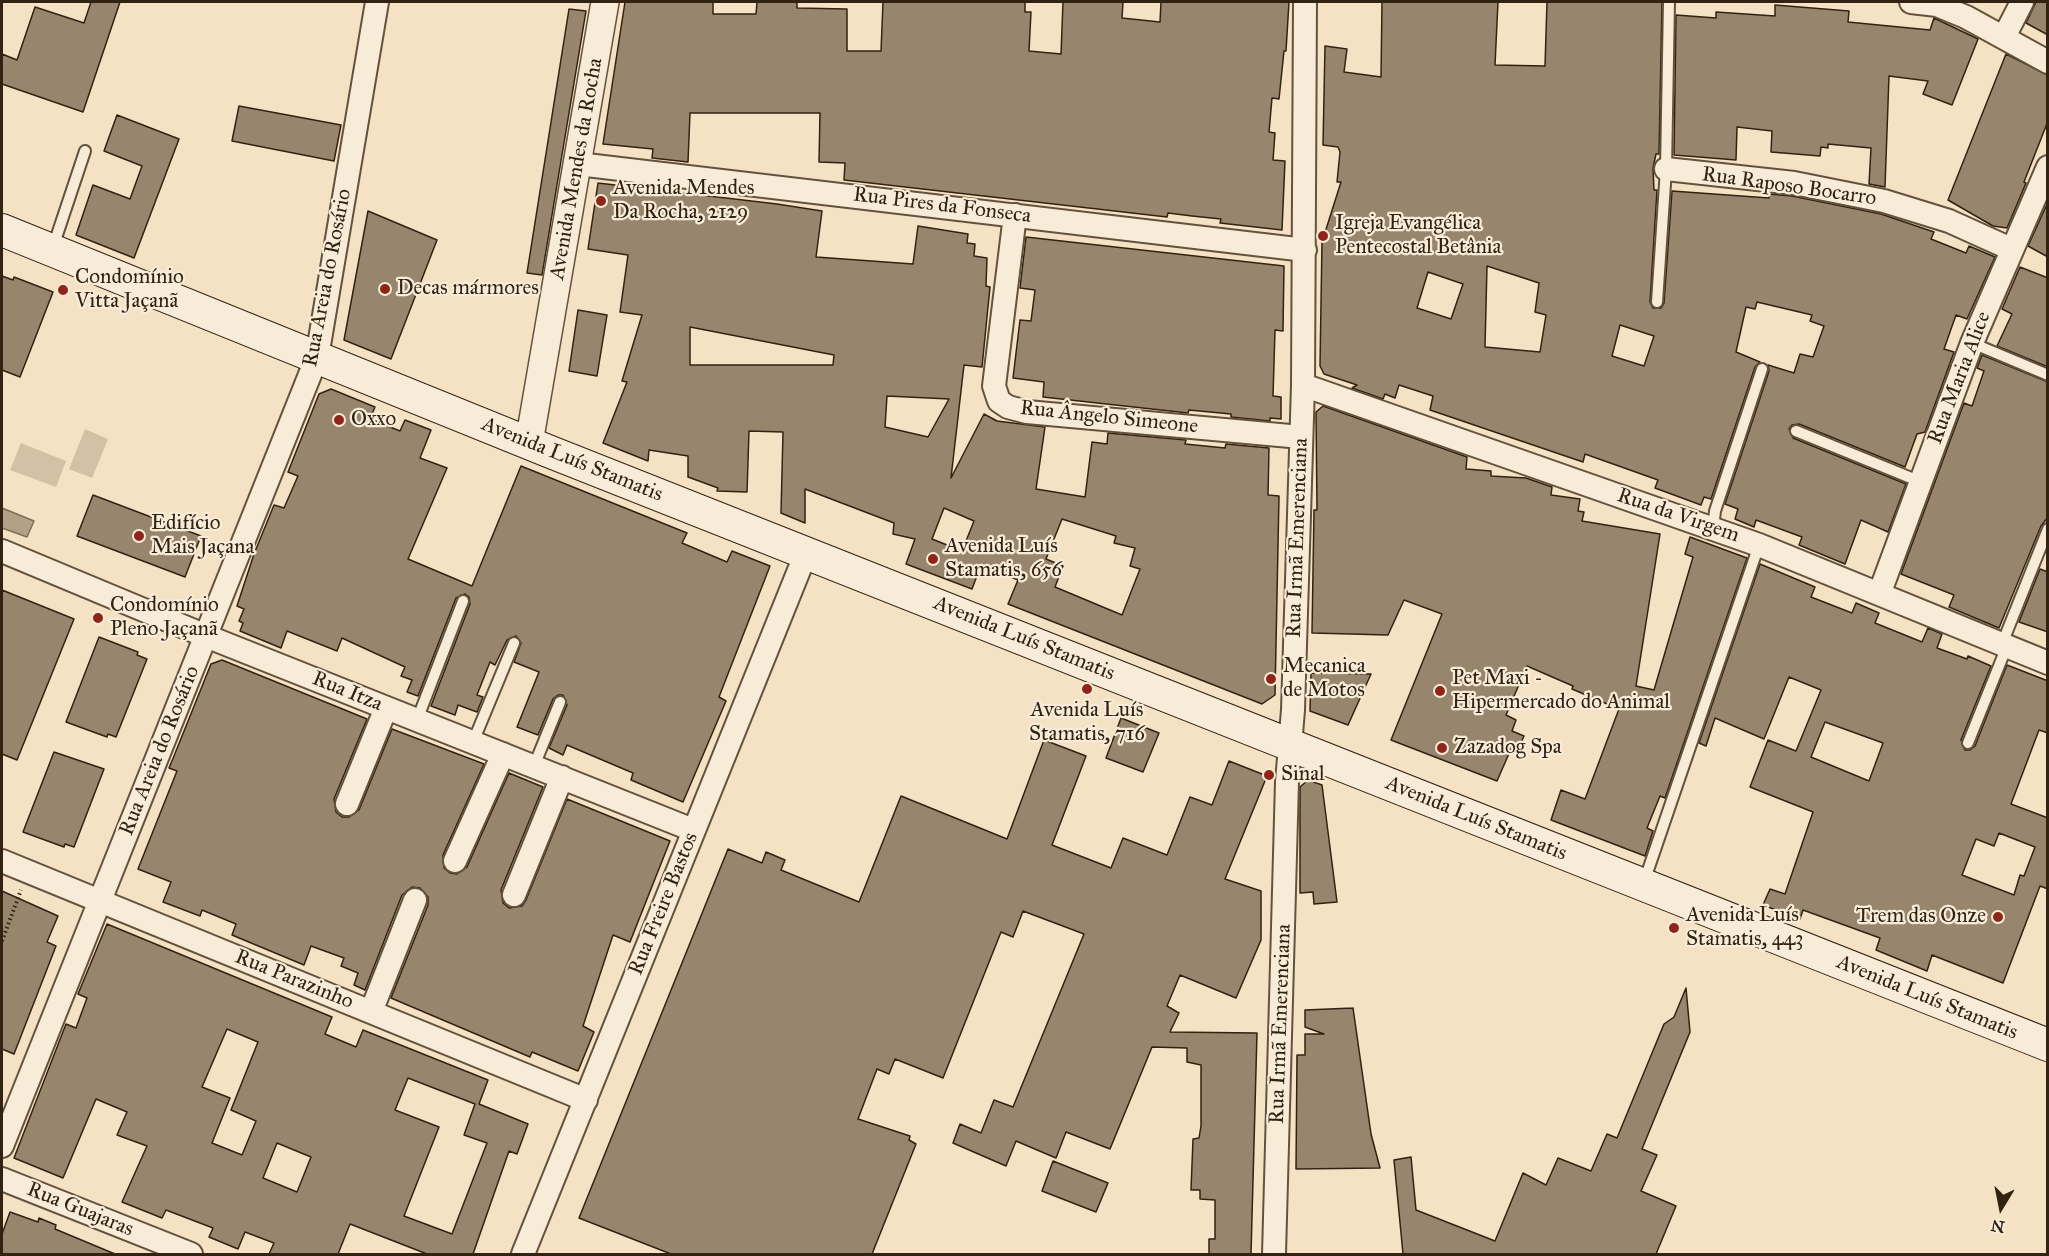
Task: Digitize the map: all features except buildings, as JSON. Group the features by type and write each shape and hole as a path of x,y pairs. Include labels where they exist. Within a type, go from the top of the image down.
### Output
{"main road":[{"name":"Avenida Luís Stamatis","path":"2,230 806,553 2048,1045"}],"street":[{"name":"Rua Areia do Rosário","path":"2,1146 317,357 377,2"},
{"name":"Avenida Mendes da Rocha","path":"530,443 605,2"},
{"name":"Rua Irmã Emerenciana","path":"1274,1254 1289,745 1293,710 1303,385 1305,2"},
{"path":"1911,2 1937,5 1966,16 2048,63"},
{"path":"2004,38 2022,2"},
{"name":"Rua Pires da Fonseca","path":"578,164 1305,250"},
{"name":"Rua Maria Alice","path":"1880,592 1972,343 2048,167"},
{"name":"Rua Raposo Bocarro","path":"1666,170 1794,183 1884,201 1949,221 2011,249"},
{"name":"Rua Ângelo Simeone","path":"1015,215 994,386 999,401 1008,407 1027,412 1301,437"},
{"name":"Rua da Virgem","path":"1303,385 1759,545 1880,592 2048,663"},
{"name":"Rua Itza","path":"2,550 206,636 693,830"},
{"name":"Rua Freire Bastos","path":"523,1254 806,553"},
{"path":"347,804 386,708"},
{"path":"456,861 503,754"},
{"path":"514,895 562,777"},
{"name":"Rua Parazinho","path":"2,861 586,1100"},
{"path":"372,1012 415,900"},
{"name":"Rua Guajaras","path":"2,1179 188,1254"}],"lane":[{"path":"1657,302 1666,170 1669,2"},
{"path":"52,250 85,152"},
{"path":"1972,343 2048,375"},
{"path":"1713,528 1715,512 1762,369"},
{"path":"1796,431 1921,482"},
{"path":"1968,743 2048,529"},
{"path":"1643,885 1759,545"},
{"path":"417,720 463,600"},
{"path":"473,742 514,643"},
{"path":"534,766 560,702"}],"path":[{"path":"2,941 28,872"}],"shaded area":[{"path":"85,429 108,439 92,478 69,469"},
{"path":"21,443 66,461 56,487 10,470"},
{"path":"2,508 34,521 27,537 2,528"}],"place":[{"name":"Avenida Mendes Da Rocha, 2129","path":"601,201"},
{"name":"Igreja Evangélica Pentecostal Betânia","path":"1323,236"},
{"name":"Decas mármores","path":"385,289"},
{"name":"Condomínio Vitta Jaçanã","path":"63,290"},
{"name":"Oxxo","path":"339,420"},
{"name":"Edifício Mais Jaçana","path":"139,536"},
{"name":"Avenida Luís Stamatis, 656","path":"933,559"},
{"name":"Condomínio Pleno Jaçanã","path":"98,618"},
{"name":"Mecanica de Motos","path":"1271,679"},
{"name":"Avenida Luís Stamatis, 716","path":"1087,689"},
{"name":"Pet Maxi - Hipermercado do Animal","path":"1440,691"},
{"name":"Zazadog Spa","path":"1442,748"},
{"name":"Sinal","path":"1269,775"},
{"name":"Trem das Onze","path":"1998,917"},
{"name":"Avenida Luís Stamatis, 443","path":"1674,928"}]}
